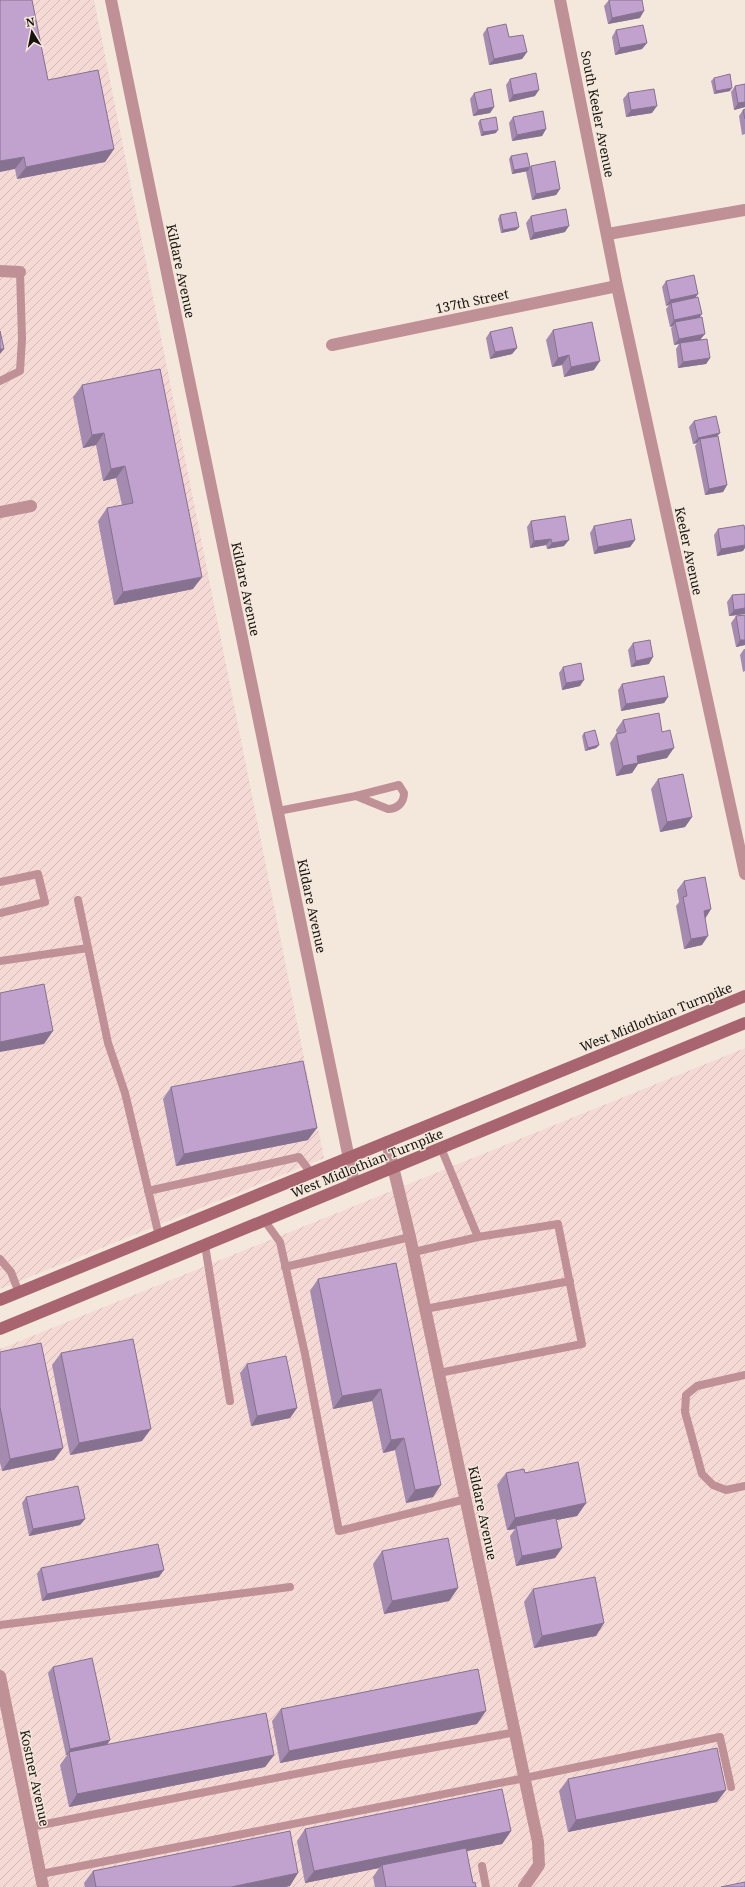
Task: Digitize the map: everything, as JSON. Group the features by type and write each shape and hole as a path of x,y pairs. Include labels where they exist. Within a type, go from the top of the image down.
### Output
{"main road":[{"name":"West Midlothian Turnpike","path":"0,1300 745,996"},
{"name":"West Midlothian Turnpike","path":"0,1330 205,1244 745,1023"}],"street":[{"name":"Kildare Avenue","path":"111,0 354,1183"},
{"name":"South Keeler Avenue","path":"560,0 608,234"},
{"path":"608,234 745,210"},
{"name":"Keeler Avenue","path":"608,234 617,286 745,874"},
{"path":"0,271 20,272"},
{"name":"137th Street","path":"332,345 617,286"},
{"path":"0,512 31,506"},
{"name":"Kildare Avenue","path":"388,1142 414,1252 538,1842 539,1865 524,1887"},
{"name":"Kostner Avenue","path":"0,1676 43,1887"}],"lane":[{"path":"0,381 20,371 22,339 20,272"},
{"path":"278,812 356,796 399,785 404,793 402,802 392,809 388,809 356,796"},
{"path":"0,882 38,874 45,902 0,913"},
{"path":"78,900 108,1043 125,1093 158,1236"},
{"path":"0,961 88,948"},
{"path":"441,1148 478,1237"},
{"path":"148,1192 299,1157 311,1173"},
{"path":"264,1220 280,1242 305,1354 339,1531 466,1500"},
{"path":"414,1252 478,1237 558,1224 570,1281 582,1344 439,1373"},
{"path":"285,1267 410,1238"},
{"path":"205,1244 230,1401"},
{"path":"0,1259 11,1272 19,1293"},
{"path":"426,1309 570,1281"},
{"path":"745,1376 697,1386 686,1395 685,1412 702,1474 714,1485 726,1490 745,1486"},
{"path":"0,1625 290,1587"},
{"path":"31,1828 348,1763 516,1732"},
{"path":"41,1874 525,1778 720,1737 730,1787"},
{"path":"482,1866 486,1887"}],"shaded area":[{"path":"0,0 94,0 324,1158 0,1289"},
{"path":"745,1048 745,1887 0,1887 0,1349"}],"building":[{"path":"0,0 32,0 48,80 98,70 114,149 26,167 24,157 0,161"},
{"path":"609,0 642,0 644,11 612,18"},
{"path":"506,24 509,37 523,35 527,52 494,59 487,28"},
{"path":"643,25 647,43 620,48 616,30"},
{"path":"536,73 539,90 513,95 510,79"},
{"path":"730,74 732,88 716,91 714,78"},
{"path":"745,84 745,102 738,103 735,86"},
{"path":"491,89 494,107 478,110 474,93"},
{"path":"654,89 657,106 631,110 628,93"},
{"path":"543,111 546,129 517,135 513,117"},
{"path":"496,117 498,130 483,132 480,120"},
{"path":"527,153 530,167 514,170 511,156"},
{"path":"555,161 560,189 536,194 531,166"},
{"path":"566,209 569,226 534,233 531,216"},
{"path":"516,212 519,227 503,230 500,215"},
{"path":"694,275 698,294 670,300 666,281"},
{"path":"698,297 702,314 674,320 671,303"},
{"path":"702,317 705,334 679,339 675,322"},
{"path":"592,322 600,361 571,367 569,355 558,358 553,330"},
{"path":"512,327 517,348 495,352 490,332"},
{"path":"0,331 4,349 0,349"},
{"path":"707,339 710,358 683,362 680,343"},
{"path":"160,369 202,577 123,592 107,508 133,503 125,466 111,469 104,433 92,435 82,385"},
{"path":"716,416 720,433 698,438 694,421"},
{"path":"718,436 727,485 709,489 700,439"},
{"path":"565,516 569,540 552,543 551,539 534,541 531,521"},
{"path":"631,519 635,540 598,547 594,526"},
{"path":"744,525 745,545 721,549 718,529"},
{"path":"745,594 745,608 734,610 732,595"},
{"path":"745,615 745,640 740,640 736,616"},
{"path":"650,640 653,657 636,661 633,643"},
{"path":"581,663 584,680 566,683 563,667"},
{"path":"664,676 668,697 626,704 622,684"},
{"path":"659,713 662,732 670,730 674,748 637,756 638,763 623,766 616,734 626,732 623,720"},
{"path":"595,730 599,745 588,748 584,733"},
{"path":"683,774 692,817 667,822 658,779"},
{"path":"705,877 711,909 704,911 708,936 691,939 683,897 687,896 684,881"},
{"path":"44,984 53,1031 0,1042 0,993"},
{"path":"303,1061 317,1128 184,1154 171,1087"},
{"path":"396,1263 441,1485 415,1490 404,1438 391,1440 381,1389 342,1396 318,1279"},
{"path":"133,1339 151,1429 79,1443 61,1353"},
{"path":"41,1343 63,1448 10,1459 0,1407 0,1352"},
{"path":"286,1356 297,1408 257,1416 247,1364"},
{"path":"578,1462 586,1503 515,1518 506,1473 524,1469 525,1473"},
{"path":"78,1486 85,1519 33,1529 26,1497"},
{"path":"556,1518 562,1548 522,1556 516,1526"},
{"path":"448,1538 458,1588 392,1601 382,1551"},
{"path":"158,1544 164,1570 47,1594 41,1568"},
{"path":"595,1577 604,1623 542,1636 533,1589"},
{"path":"92,1658 110,1740 70,1749 53,1667"},
{"path":"478,1669 486,1711 289,1751 281,1709"},
{"path":"266,1713 274,1755 77,1794 69,1752"},
{"path":"717,1748 726,1790 576,1820 568,1779"},
{"path":"502,1789 511,1831 314,1871 305,1829"},
{"path":"290,1831 298,1873 231,1887 96,1887 93,1871"},
{"path":"466,1848 473,1883 475,1882 476,1887 386,1887 382,1865"},
{"path":"745,1882 745,1887 721,1887"}]}
